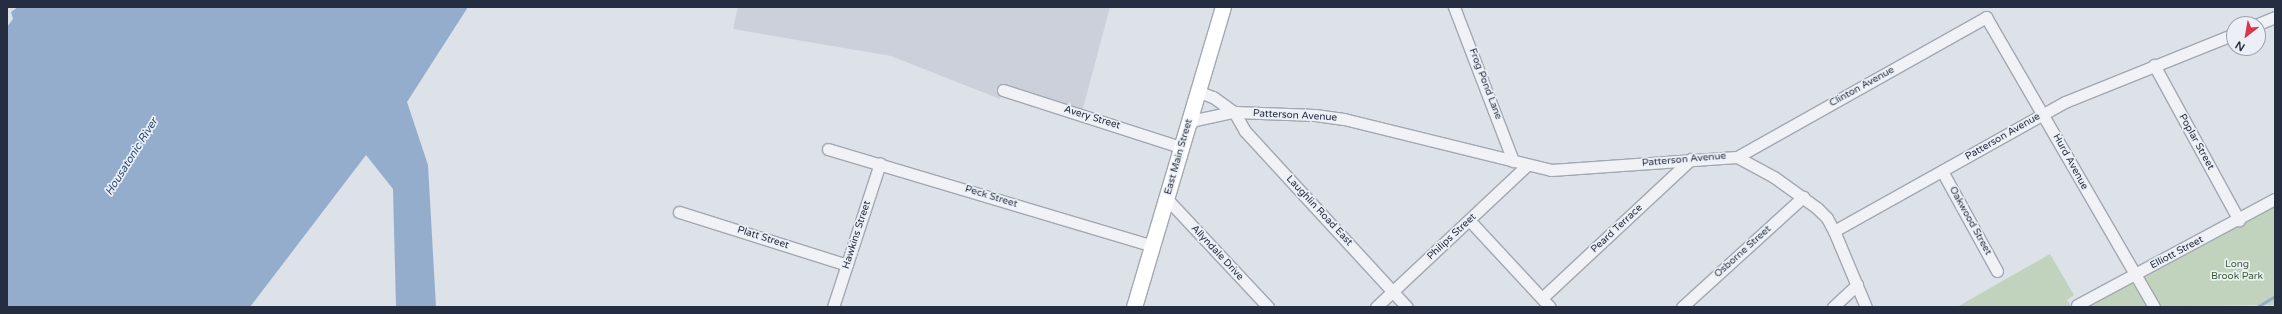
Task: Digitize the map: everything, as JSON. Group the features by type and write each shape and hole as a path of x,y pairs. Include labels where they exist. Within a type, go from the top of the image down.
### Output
{"main road":[{"name":"East Main Street","path":"1134,307 1167,199 1222,7"}],"street":[{"name":"Frog Pond Lane","path":"1454,7 1513,161"},
{"name":"Hurd Avenue","path":"1986,17 2044,114 2134,276 2154,307"},
{"name":"Clinton Avenue","path":"1737,157 1986,17"},
{"name":"Patterson Avenue","path":"1187,126 1199,119 1234,112 1315,115 1344,119 1513,161 1526,166 1551,170 1574,170 1691,159 1737,157 1760,168 1803,197 1825,215 1834,231 2044,114 2093,90 2226,37"},
{"name":"Poplar Street","path":"2154,65 2239,220"},
{"name":"Avery Street","path":"1003,90 1182,146"},
{"path":"1197,91 1213,97 1234,112"},
{"name":"Laughlin Road East","path":"1234,112 1245,131 1407,307"},
{"name":"Peck Street","path":"828,148 1153,246"},
{"name":"Peard Terrace","path":"1542,298 1691,159"},
{"name":"Hawkins Street","path":"833,307 880,163"},
{"name":"Philips Street","path":"1376,307 1470,221 1526,166"},
{"name":"Oakwood Street","path":"1942,171 1997,271"},
{"name":"Osborne Street","path":"1682,307 1803,197"},
{"name":"Allyndale Drive","path":"1167,199 1268,307"},
{"name":"Elliott Street","path":"2078,305 2239,220 2275,199"},
{"name":"Platt Street","path":"679,212 847,265"},
{"path":"1470,221 1550,307"},
{"path":"1834,231 1866,307"},
{"path":"1833,307 1857,285"}],"shaded area":[{"path":"738,7 1110,7 1082,112 1003,87 1000,99 891,56 733,29"}],"green space":[{"name":"Long Brook Park","path":"2275,206 2275,305 2087,307 2243,224"},
{"path":"2050,254 2074,295 2067,300 2072,307 1957,307"}],"water":[{"name":"Housatonic River","path":"18,7 468,7 407,102 428,165 436,307 396,307 393,189 366,155 250,307 7,307 7,27 13,19 11,12"}],"waterway":[{"path":"2257,307 2275,296"}]}
